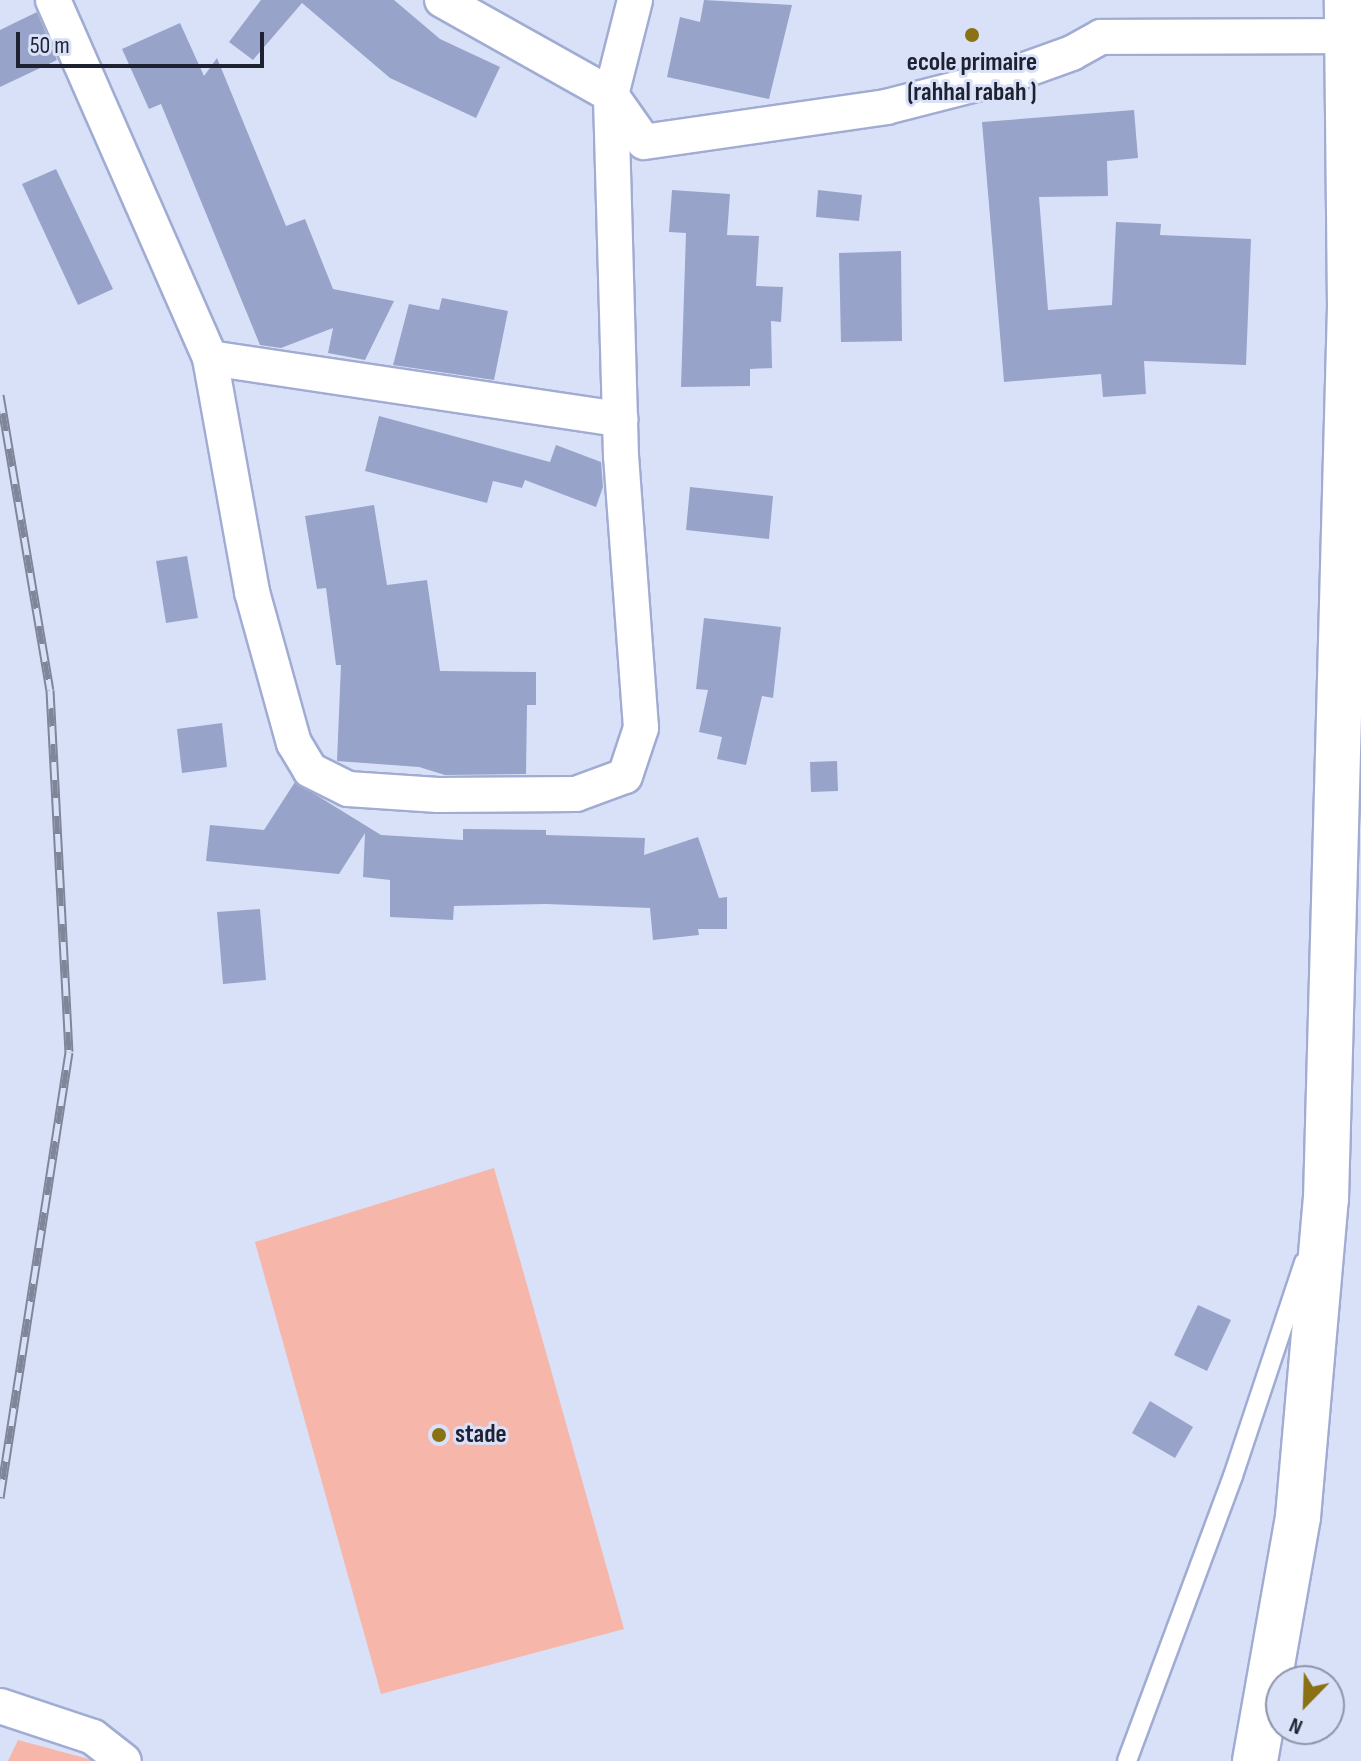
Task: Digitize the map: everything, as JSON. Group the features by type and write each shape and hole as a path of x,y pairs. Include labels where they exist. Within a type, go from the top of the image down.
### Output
{"main road":[{"path":"1255,1761 1298,1517 1326,1199 1350,307 1347,18"}],"street":[{"path":"53,0 210,358 252,592 294,743 310,770 348,789 438,795 576,794 625,776 641,728 620,419 611,95 635,0"},
{"path":"442,0 611,95 644,142 886,107 1011,75 1072,53 1101,37 1347,18"},
{"path":"210,358 620,419"},
{"path":"0,1706 93,1737 124,1761"}],"lane":[{"path":"1127,1761 1233,1476 1326,1199"}],"shaded area":[{"name":"stade","path":"494,1168 624,1629 381,1694 255,1242"},
{"path":"18,1740 96,1761 8,1761"}],"building":[{"path":"261,0 394,0 440,39 500,67 476,118 390,78 302,3 253,60 229,42"},
{"path":"704,0 792,5 769,99 667,77 680,17 700,22"},
{"path":"37,12 57,60 0,87 0,30"},
{"path":"180,23 204,76 217,58 286,226 305,219 333,289 394,301 365,360 328,353 333,328 281,348 260,345 161,104 149,109 122,49"},
{"path":"1134,110 1138,158 1107,161 1108,196 1039,197 1048,310 1112,305 1116,222 1161,224 1160,235 1251,239 1246,365 1144,361 1146,394 1103,397 1101,374 1004,382 982,122"},
{"path":"56,169 113,289 78,305 22,184"},
{"path":"672,190 730,194 727,235 759,236 756,286 783,287 781,322 771,321 772,368 750,369 750,386 681,387 686,233 669,232"},
{"path":"818,190 862,195 859,221 816,217"},
{"path":"901,251 902,341 841,342 839,253"},
{"path":"442,298 508,311 494,380 393,365 409,304 439,310"},
{"path":"379,416 550,462 556,445 601,462 603,487 596,507 525,480 522,488 493,481 487,503 365,471"},
{"path":"690,487 773,496 769,539 686,530"},
{"path":"374,505 387,585 427,580 440,671 536,672 536,705 527,705 526,774 445,775 419,767 337,761 341,665 336,665 326,588 317,589 305,516"},
{"path":"187,556 198,618 166,623 156,561"},
{"path":"704,618 781,627 773,698 762,696 746,765 717,759 722,737 699,732 708,690 696,689"},
{"path":"222,723 227,767 182,773 177,729"},
{"path":"837,761 838,791 811,792 810,762"},
{"path":"295,782 381,835 463,840 463,829 546,830 546,835 645,838 644,855 698,837 719,898 727,897 727,929 698,929 699,935 653,940 650,908 546,904 454,906 453,920 390,917 390,880 363,877 365,833 339,874 206,861 210,825 264,830"},
{"path":"260,909 266,980 223,984 217,912"},
{"path":"1198,1305 1231,1320 1207,1371 1174,1355"},
{"path":"1150,1401 1193,1427 1175,1458 1132,1433"}],"railway":[{"path":"0,395 50,690 69,1052 0,1498"}],"place":[{"name":"ecole primaire (rahhal rabah )","path":"972,35"},
{"name":"stade","path":"439,1435"}]}
